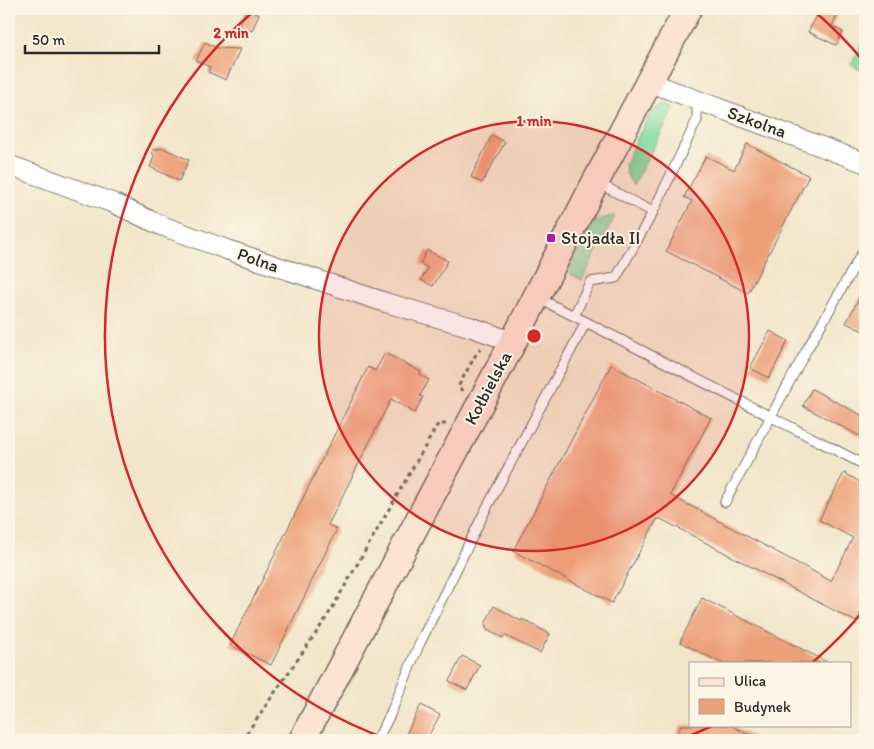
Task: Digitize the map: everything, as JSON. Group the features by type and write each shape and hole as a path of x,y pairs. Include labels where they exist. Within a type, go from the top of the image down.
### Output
{"street":[{"name":"Kołbielska","path":"302,740 688,9"},
{"name":"Szkolna","path":"649,82 865,163"},
{"name":"Polna","path":"9,165 113,203 160,225 387,303 471,327 512,342"}],"lane":[{"path":"574,316 590,282 616,278 653,212 697,120 697,100"},
{"path":"596,181 653,212"},
{"path":"725,502 865,248"},
{"path":"536,297 865,465"},
{"path":"377,740 390,715 419,645 476,528 586,322"}],"path":[{"path":"242,740 327,617 438,424 452,424 467,428"}],"green space":[{"path":"865,38 865,72 851,65"},
{"path":"662,105 669,105 674,108 633,186 626,173 625,163 649,115"},
{"path":"615,216 582,280 571,274 568,269 592,224 603,218"}],"building":[{"path":"246,9 259,14 252,31 239,26"},
{"path":"821,9 840,9 832,26 843,32 836,45 808,32"},
{"path":"205,42 217,48 240,49 226,80 208,72 210,67 196,61"},
{"path":"492,135 505,142 482,183 471,177"},
{"path":"747,144 809,176 748,293 666,251 692,201 684,197 706,156 734,170"},
{"path":"163,148 189,160 179,181 150,167 154,157 152,150"},
{"path":"427,250 448,261 433,286 421,280 428,268 420,264"},
{"path":"865,287 865,332 846,323"},
{"path":"770,331 788,341 769,378 750,368"},
{"path":"385,353 421,372 420,375 429,380 420,396 423,397 415,413 391,399 328,525 337,529 271,665 230,645 368,367 375,371"},
{"path":"611,365 711,418 670,495 831,581 853,538 819,520 844,473 865,485 865,604 856,622 659,518 612,603 513,551"},
{"path":"812,389 865,417 865,439 803,406"},
{"path":"702,598 827,662 719,662 680,642"},
{"path":"494,606 550,634 540,653 504,635 503,638 487,630 485,624"},
{"path":"462,656 480,665 467,690 449,681"},
{"path":"421,705 440,715 426,740 403,740"},
{"path":"681,725 689,725 732,726 759,740 674,740"}],"place":[{"name":"Stojadła II","path":"551,238"}]}
